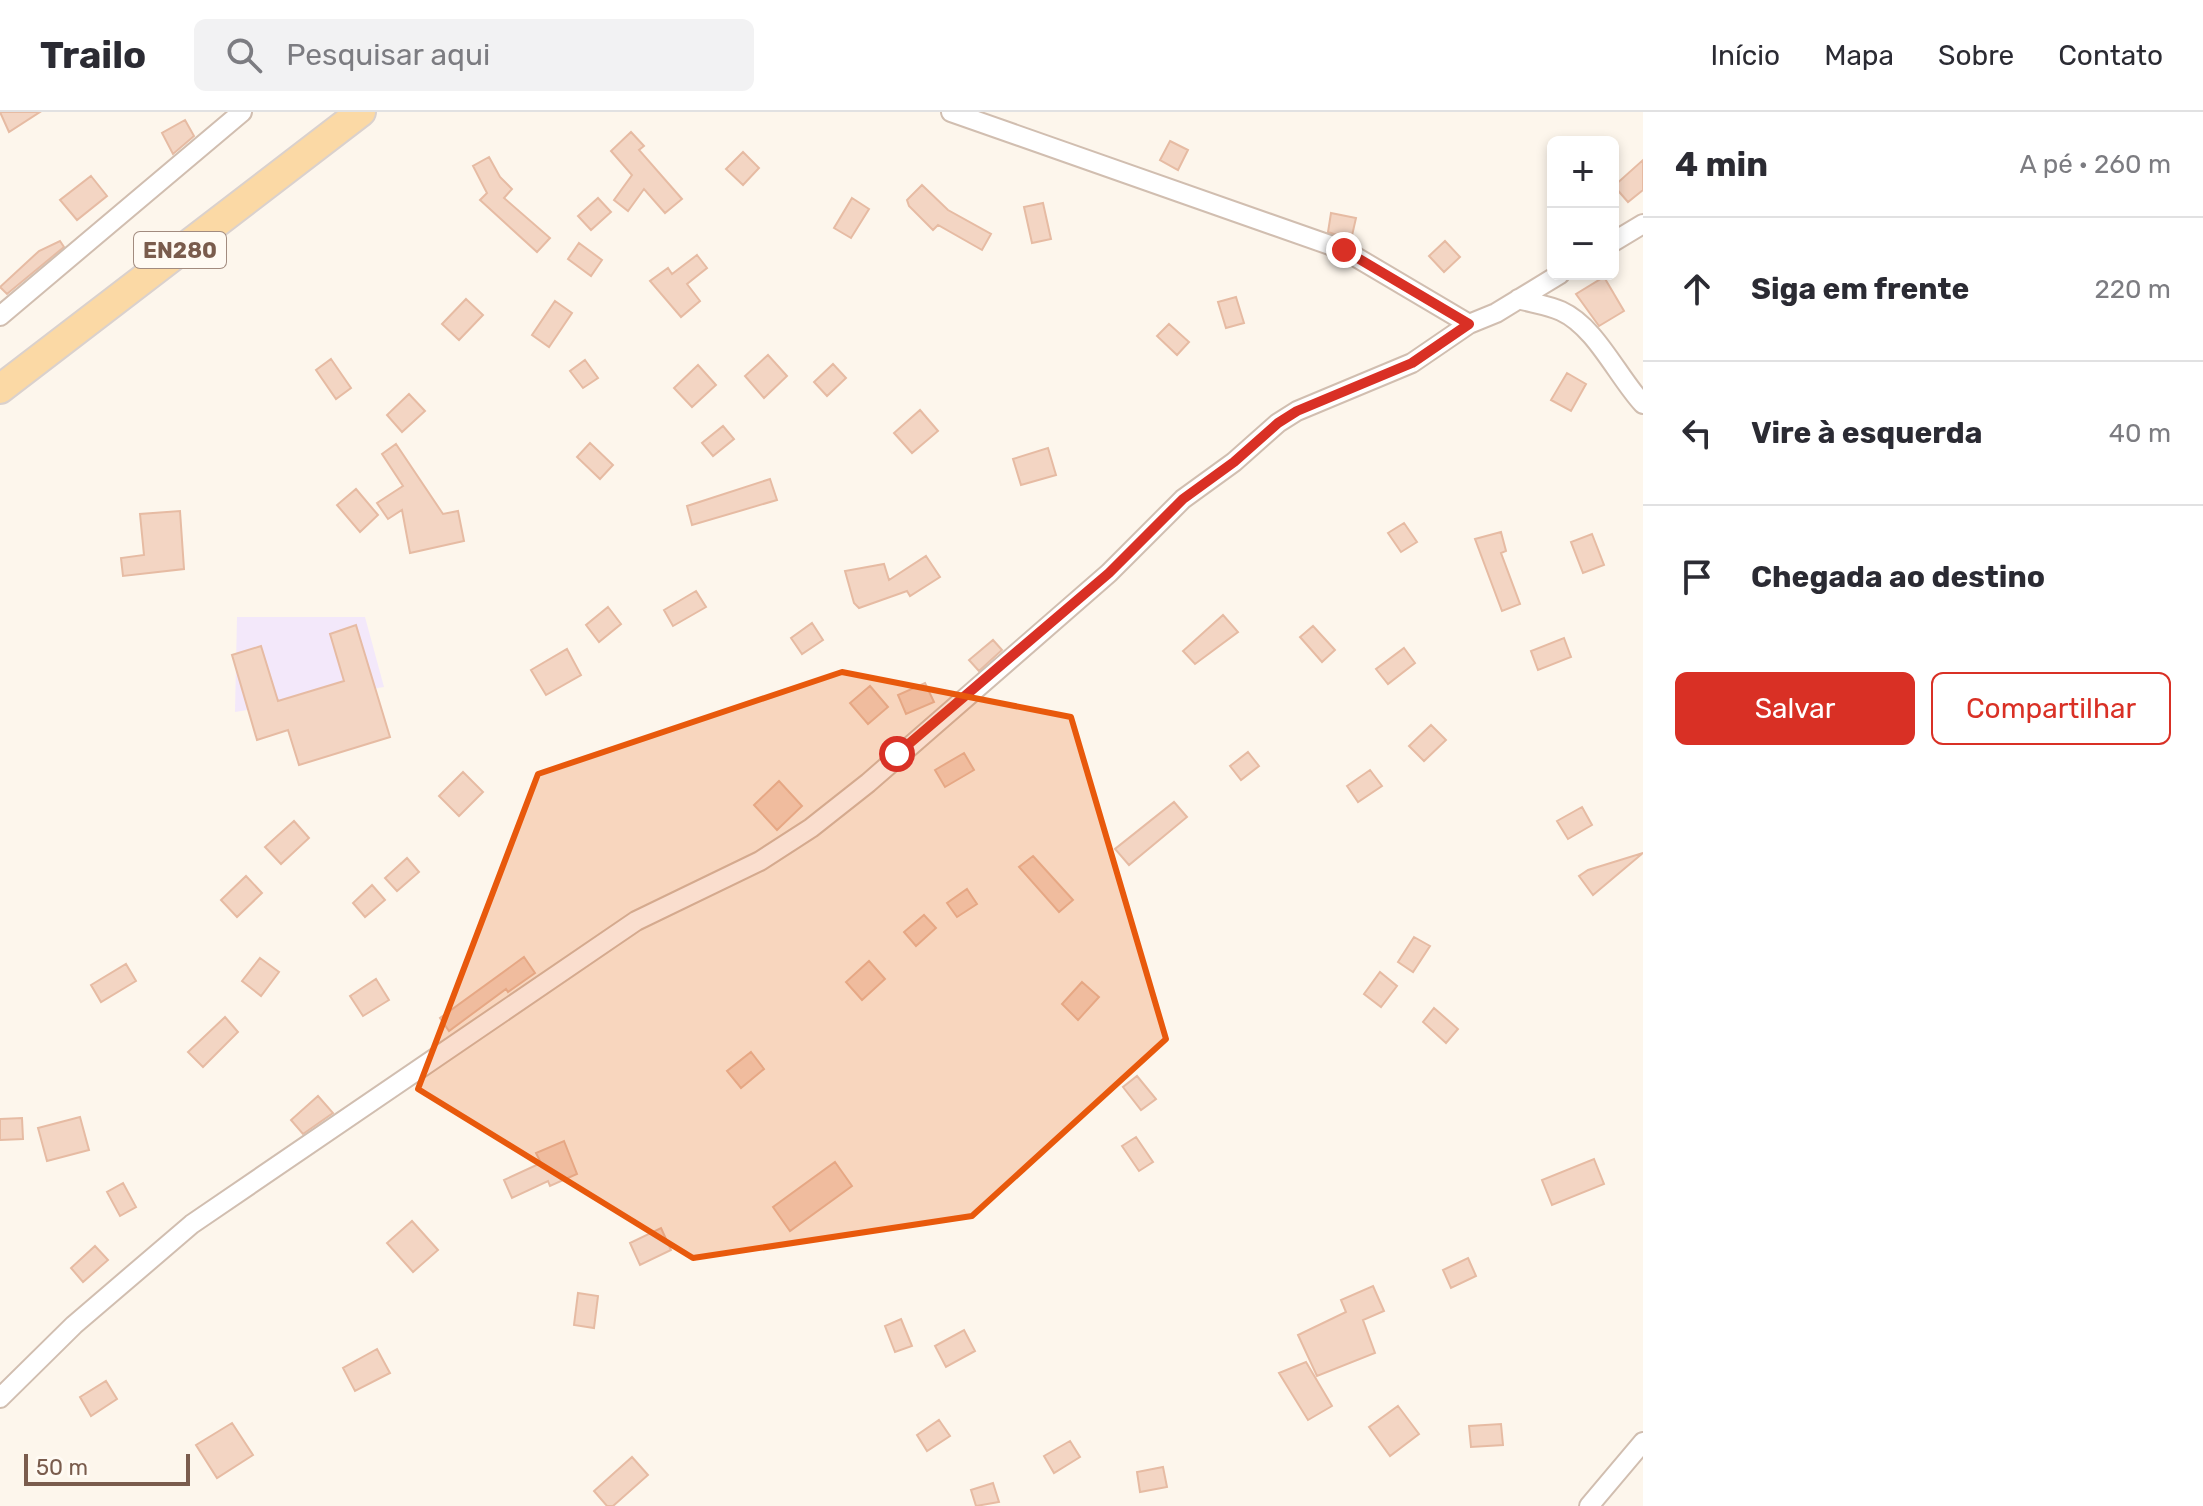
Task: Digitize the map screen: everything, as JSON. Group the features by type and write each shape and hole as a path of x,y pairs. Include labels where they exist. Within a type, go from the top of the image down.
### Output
{"main road":[{"name":"EN280","path":"0,389 361,112"}],"street":[{"path":"0,316 242,112"},
{"path":"951,112 1344,250 1469,324"},
{"path":"1619,238 1643,224"},
{"path":"0,1398 74,1325 192,1224 636,921 760,861 811,828 868,783 1109,573 1183,499 1234,462 1278,423 1297,411 1412,363 1469,324 1550,280"},
{"path":"1518,299 1562,311 1581,326 1643,404"},
{"path":"1589,1506 1643,1442"}],"highlighted area":[{"path":"842,672 1071,717 1166,1039 972,1216 693,1258 418,1089 538,774"}],"shaded area":[{"path":"237,617 365,617 384,687 235,712"}],"building":[{"path":"0,112 40,112 9,132"},
{"path":"185,120 194,136 173,154 162,133"},
{"path":"631,132 644,146 639,150 682,199 665,213 644,189 628,211 614,200 632,175 611,151"},
{"path":"1170,141 1188,150 1178,170 1160,160"},
{"path":"743,152 759,168 743,185 726,169"},
{"path":"489,157 500,177 512,189 504,198 550,238 537,252 480,200 487,193 473,166"},
{"path":"1643,160 1643,190 1628,202 1619,192 1619,182"},
{"path":"91,176 107,196 77,220 60,200"},
{"path":"922,185 948,210 991,234 982,250 938,225 933,230 909,206 907,200"},
{"path":"598,198 611,212 591,230 578,216"},
{"path":"852,198 869,209 851,238 834,228"},
{"path":"1043,203 1051,239 1032,243 1024,207"},
{"path":"1331,213 1356,218 1351,240 1328,232"},
{"path":"60,241 64,247 7,294 0,287 39,251"},
{"path":"1445,241 1460,257 1444,272 1429,256"},
{"path":"579,243 602,260 591,276 568,259"},
{"path":"697,255 707,268 687,284 700,301 681,317 650,281 668,268 672,274"},
{"path":"1599,280 1606,280 1624,311 1599,326 1576,294"},
{"path":"1236,297 1244,323 1226,328 1218,302"},
{"path":"466,299 483,315 459,340 442,324"},
{"path":"555,301 572,313 549,347 532,335"},
{"path":"1169,324 1189,342 1177,355 1157,336"},
{"path":"768,355 787,376 764,398 745,376"},
{"path":"331,359 351,388 336,399 316,370"},
{"path":"585,360 598,378 583,388 570,371"},
{"path":"833,364 846,378 827,396 814,382"},
{"path":"698,365 716,385 692,407 674,388"},
{"path":"1567,373 1586,384 1571,411 1551,400"},
{"path":"409,394 425,411 402,432 387,415"},
{"path":"920,410 938,431 912,453 894,433"},
{"path":"723,426 734,439 713,456 702,443"},
{"path":"590,443 613,465 600,479 577,457"},
{"path":"396,444 443,514 458,511 464,541 410,553 402,510 388,519 377,503 403,486 382,454"},
{"path":"1048,448 1056,475 1021,485 1013,459"},
{"path":"770,479 777,500 692,525 687,506"},
{"path":"356,489 378,515 360,532 337,505"},
{"path":"180,511 184,569 123,576 121,558 144,555 140,514"},
{"path":"1404,523 1417,542 1401,552 1388,533"},
{"path":"1501,532 1506,551 1501,553 1520,604 1502,611 1475,539"},
{"path":"1592,534 1604,565 1583,573 1571,542"},
{"path":"926,556 940,577 910,596 907,591 859,608 854,603 845,571 884,564 889,580"},
{"path":"696,591 706,607 673,626 664,610"},
{"path":"608,607 621,624 599,642 586,625"},
{"path":"1223,615 1238,632 1195,664 1183,651"},
{"path":"812,623 823,640 802,654 791,638"},
{"path":"356,625 390,737 299,765 288,730 257,740 232,655 261,646 278,701 344,681 330,634"},
{"path":"1313,626 1335,650 1322,662 1300,637"},
{"path":"1564,638 1571,657 1538,670 1531,651"},
{"path":"993,640 1002,650 979,671 969,660"},
{"path":"1404,648 1415,663 1388,684 1376,669"},
{"path":"567,649 581,675 546,695 531,670"},
{"path":"925,683 934,702 906,714 898,695"},
{"path":"870,686 888,707 868,724 850,703"},
{"path":"1431,725 1446,740 1424,761 1409,746"},
{"path":"1248,752 1259,766 1241,780 1230,766"},
{"path":"964,753 974,770 945,787 935,770"},
{"path":"1370,770 1382,786 1358,802 1347,786"},
{"path":"463,772 483,792 459,816 439,796"},
{"path":"779,781 802,806 777,830 754,805"},
{"path":"1174,802 1187,817 1129,865 1115,849"},
{"path":"1582,807 1592,825 1568,839 1557,821"},
{"path":"294,821 309,838 281,864 265,847"},
{"path":"1643,853 1593,895 1579,876 1588,870"},
{"path":"1033,856 1073,900 1059,912 1019,867"},
{"path":"407,858 419,872 397,891 385,878"},
{"path":"246,876 262,893 237,917 221,900"},
{"path":"372,885 385,900 365,917 353,903"},
{"path":"967,889 977,904 957,917 947,903"},
{"path":"924,915 936,928 916,946 904,932"},
{"path":"1414,937 1430,946 1413,972 1398,962"},
{"path":"524,957 535,973 508,992 506,989 449,1031 440,1018"},
{"path":"260,958 279,972 261,996 242,981"},
{"path":"869,961 885,979 862,1000 846,982"},
{"path":"126,964 136,981 101,1002 91,985"},
{"path":"1380,972 1397,986 1381,1007 1364,994"},
{"path":"376,979 389,1000 363,1016 350,996"},
{"path":"1082,982 1099,997 1078,1020 1062,1004"},
{"path":"1434,1008 1458,1029 1446,1043 1423,1022"},
{"path":"225,1017 238,1032 203,1067 188,1052"},
{"path":"751,1052 764,1069 741,1088 727,1071"},
{"path":"1137,1076 1156,1099 1141,1110 1123,1087"},
{"path":"318,1096 333,1113 303,1134 291,1120"},
{"path":"80,1117 89,1150 47,1161 38,1128"},
{"path":"22,1118 23,1139 0,1140 0,1119"},
{"path":"1136,1137 1153,1162 1139,1171 1122,1146"},
{"path":"564,1141 577,1174 550,1186 548,1181 512,1198 504,1180 541,1163 536,1153"},
{"path":"1594,1159 1604,1184 1552,1205 1542,1180"},
{"path":"835,1162 852,1186 790,1231 773,1207"},
{"path":"123,1183 136,1207 120,1216 107,1192"},
{"path":"412,1221 438,1250 413,1272 387,1243"},
{"path":"661,1228 671,1250 640,1265 630,1243"},
{"path":"95,1246 108,1260 83,1282 71,1268"},
{"path":"1468,1258 1476,1276 1451,1288 1443,1270"},
{"path":"1373,1286 1384,1311 1363,1320 1375,1353 1317,1376 1298,1335 1346,1312 1341,1300"},
{"path":"578,1293 598,1296 594,1328 574,1325"},
{"path":"901,1319 912,1346 895,1352 885,1326"},
{"path":"964,1330 975,1351 946,1367 935,1346"},
{"path":"377,1349 390,1373 355,1391 343,1368"},
{"path":"1306,1362 1332,1406 1308,1420 1279,1373"},
{"path":"106,1381 117,1399 91,1416 80,1397"},
{"path":"1398,1406 1419,1434 1390,1456 1369,1427"},
{"path":"939,1420 950,1436 927,1451 917,1435"},
{"path":"232,1423 253,1455 217,1478 196,1445"},
{"path":"1501,1424 1503,1445 1471,1447 1469,1426"},
{"path":"1070,1441 1080,1457 1054,1473 1044,1456"},
{"path":"632,1457 648,1475 613,1506 607,1506 594,1491"},
{"path":"1163,1467 1167,1487 1140,1492 1137,1472"},
{"path":"993,1483 999,1502 976,1506 971,1490"}],"route":[{"path":"897,754 1109,573 1183,499 1234,462 1278,423 1297,411 1412,363 1469,324 1344,250"}]}
